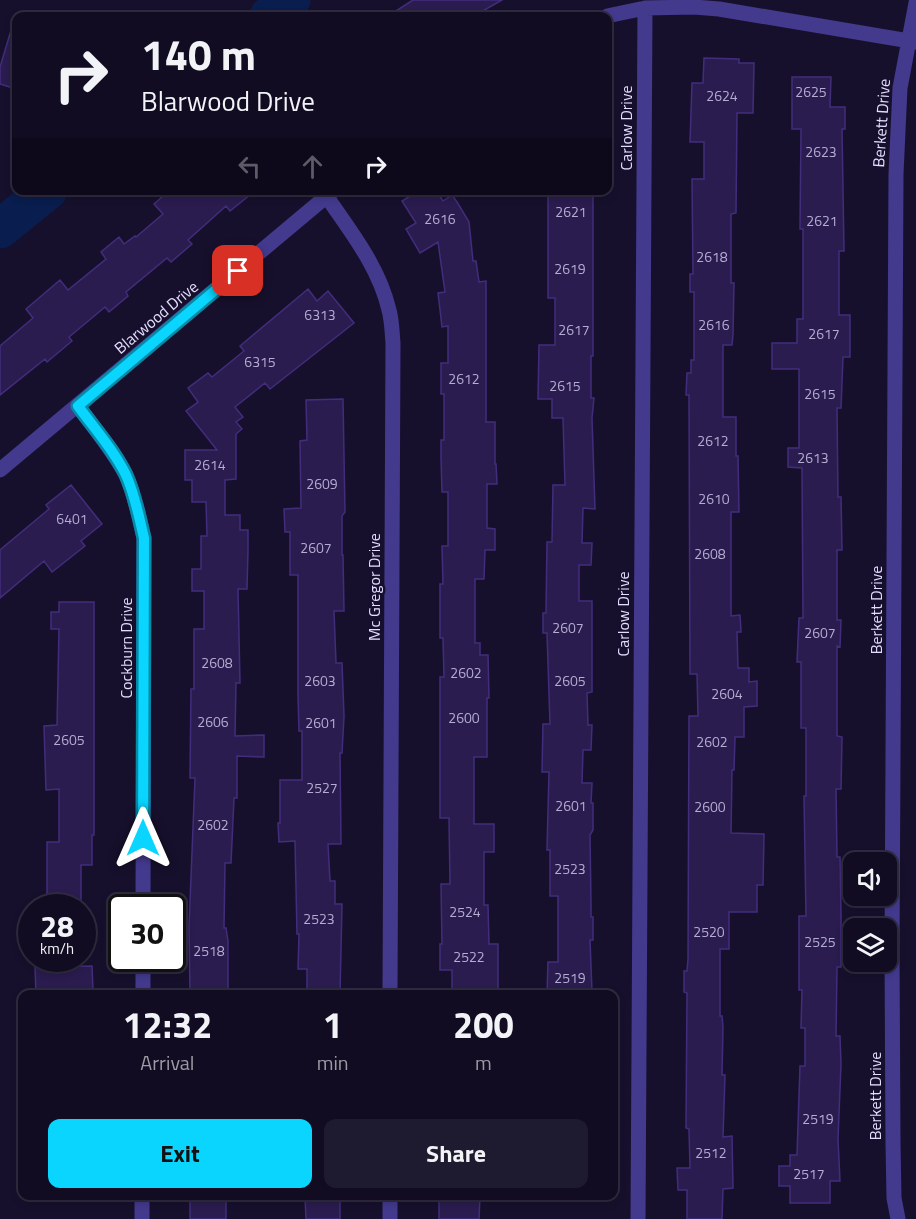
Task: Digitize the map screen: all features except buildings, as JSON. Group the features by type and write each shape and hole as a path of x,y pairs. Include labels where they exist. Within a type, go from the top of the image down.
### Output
{"street":[{"name":"Berkett Drive","path":"898,1219 894,1198 892,963 896,186 900,88 912,41 916,3"},
{"path":"612,15 645,8 719,9 912,41"},
{"name":"Carlow Drive","path":"638,1219 645,8"},
{"name":"Blarwood Drive","path":"0,470 330,195"},
{"name":"Mc Gregor Drive","path":"332,195 381,282 390,311 393,342 390,990"},
{"name":"Cockburn Drive","path":"78,406 126,475 144,538 143,894"},
{"path":"143,972 143,990"},
{"path":"142,1200 142,1219"},
{"path":"390,1200 390,1219"}],"waterway":[{"path":"274,12 291,0"},
{"path":"0,229 42,195"}],"route":[{"path":"143,838 144,538 126,475 78,406 238,271"}]}
